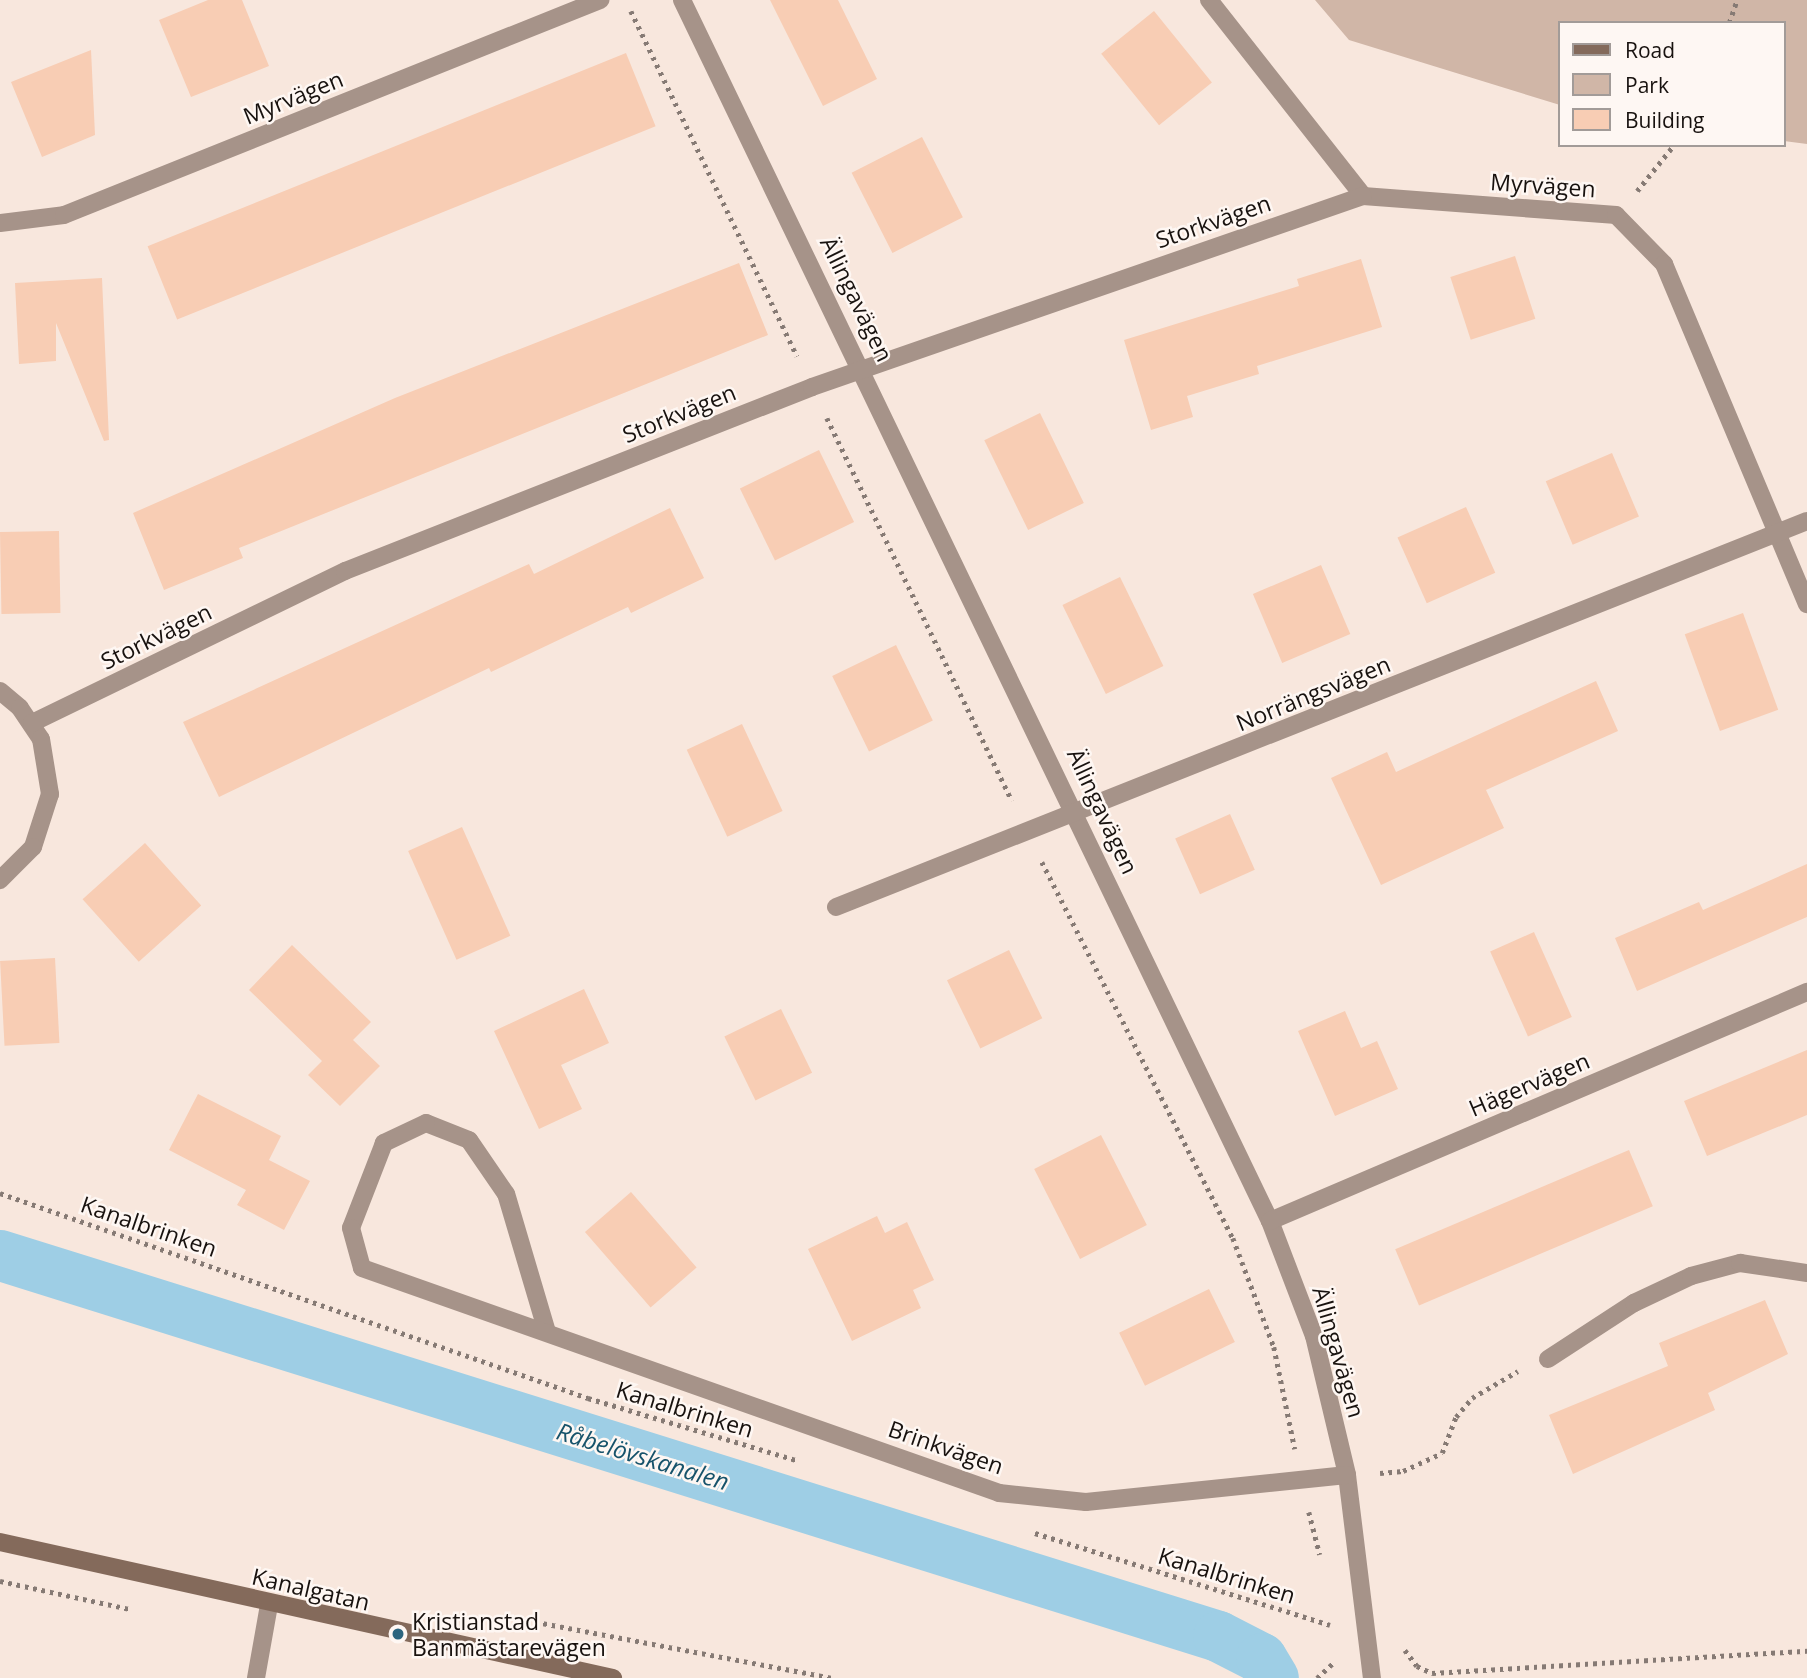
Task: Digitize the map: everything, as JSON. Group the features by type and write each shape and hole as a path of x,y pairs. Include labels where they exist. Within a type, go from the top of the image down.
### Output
{"street":[{"name":"Myrvägen","path":"0,223 64,215 600,0"},
{"name":"Ällingavägen","path":"682,0 863,367 1270,1221 1314,1336 1347,1475 1372,1678"},
{"path":"1209,0 1363,196"},
{"name":"Myrvägen","path":"1363,196 1616,215 1664,264 1779,531 1807,604"},
{"name":"Storkvägen","path":"32,723 345,571 863,367 1363,196"},
{"name":"Norrängsvägen","path":"836,907 1077,814 1807,521"},
{"path":"0,691 32,723 47,757 47,813 33,847 0,880"},
{"name":"Hägervägen","path":"1270,1221 1807,992"},
{"name":"Brinkvägen","path":"547,1332 506,1194 469,1140 426,1123 384,1143 351,1228 362,1268 999,1493 1086,1502 1347,1475"},
{"path":"1548,1359 1634,1303 1691,1276 1740,1263 1807,1273"},
{"name":"Kanalgatan","path":"0,1542 269,1605 613,1678"},
{"path":"256,1678 269,1605"}],"path":[{"path":"1730,21 1737,0"},
{"path":"1616,215 1672,147"},
{"name":"Kanalbrinken","path":"0,1193 588,1398 802,1463"},
{"path":"1347,1475 1403,1471 1430,1461 1443,1453 1457,1417 1472,1398 1500,1378 1548,1359"},
{"name":"Kanalbrinken","path":"1030,1532 1367,1632 1393,1631 1418,1666 1433,1673 1807,1651"}],"green space":[{"path":"1315,0 1807,0 1807,144 1786,141 1786,21 1559,21 1559,105 1349,40"}],"building":[{"path":"208,0 242,0 269,66 191,97 159,20"},
{"path":"770,0 838,0 877,79 823,106"},
{"path":"1154,11 1212,82 1159,125 1101,54"},
{"path":"91,50 95,135 42,157 11,82"},
{"path":"626,53 656,126 177,320 148,246"},
{"path":"922,137 963,217 892,253 852,173"},
{"path":"1515,256 1535,319 1471,340 1450,277"},
{"path":"1361,259 1382,327 1257,366 1259,374 1187,396 1193,417 1151,430 1124,340 1299,286 1297,279"},
{"path":"739,263 768,335 239,548 243,558 164,590 133,513 395,398"},
{"path":"102,278 109,440 104,441 56,323 56,361 19,364 15,283"},
{"path":"1040,413 1084,503 1028,530 984,440"},
{"path":"819,450 854,522 775,560 740,489"},
{"path":"1612,453 1639,517 1573,545 1546,481"},
{"path":"1466,507 1495,573 1427,603 1397,538"},
{"path":"670,508 704,578 631,613 628,607 491,672 489,668 219,797 183,722 529,564 534,574"},
{"path":"59,531 60,613 1,614 0,532"},
{"path":"1321,565 1350,634 1282,663 1253,594"},
{"path":"1120,577 1163,666 1106,694 1062,605"},
{"path":"1743,613 1778,710 1720,731 1685,634"},
{"path":"896,645 933,720 869,752 832,676"},
{"path":"1596,681 1618,731 1486,790 1504,828 1381,885 1331,778 1387,752 1396,772"},
{"path":"742,724 783,811 727,837 687,750"},
{"path":"1230,814 1255,870 1200,894 1175,838"},
{"path":"462,827 510,936 457,960 408,851"},
{"path":"145,843 201,905 139,962 83,899"},
{"path":"1807,864 1807,917 1637,991 1615,938 1699,902 1703,910"},
{"path":"1534,932 1572,1017 1528,1036 1490,952"},
{"path":"292,945 371,1022 353,1040 380,1066 340,1106 308,1075 322,1061 249,990"},
{"path":"1009,950 1042,1018 980,1049 947,980"},
{"path":"55,958 59,1043 5,1046 0,961"},
{"path":"584,989 609,1043 561,1065 582,1109 539,1129 494,1031"},
{"path":"781,1009 812,1073 756,1100 724,1037"},
{"path":"1345,1011 1361,1048 1377,1041 1398,1089 1335,1116 1298,1031"},
{"path":"1807,1050 1807,1115 1707,1156 1684,1101"},
{"path":"198,1094 281,1136 269,1160 310,1181 284,1230 237,1205 246,1190 169,1150"},
{"path":"1101,1135 1147,1225 1080,1259 1034,1169"},
{"path":"1629,1150 1653,1206 1419,1305 1395,1249"},
{"path":"631,1192 697,1267 651,1307 585,1232"},
{"path":"877,1216 885,1233 907,1222 934,1280 913,1290 921,1308 852,1341 808,1249"},
{"path":"1209,1289 1235,1342 1145,1386 1119,1333"},
{"path":"1765,1300 1788,1354 1708,1393 1715,1410 1573,1474 1549,1415 1668,1366 1659,1343"}],"waterway":[{"name":"Råbelövskanalen","path":"0,1255 1218,1636 1261,1658 1273,1678"}],"place":[{"name":"Kristianstad Banmästarevägen","path":"398,1634"}]}
